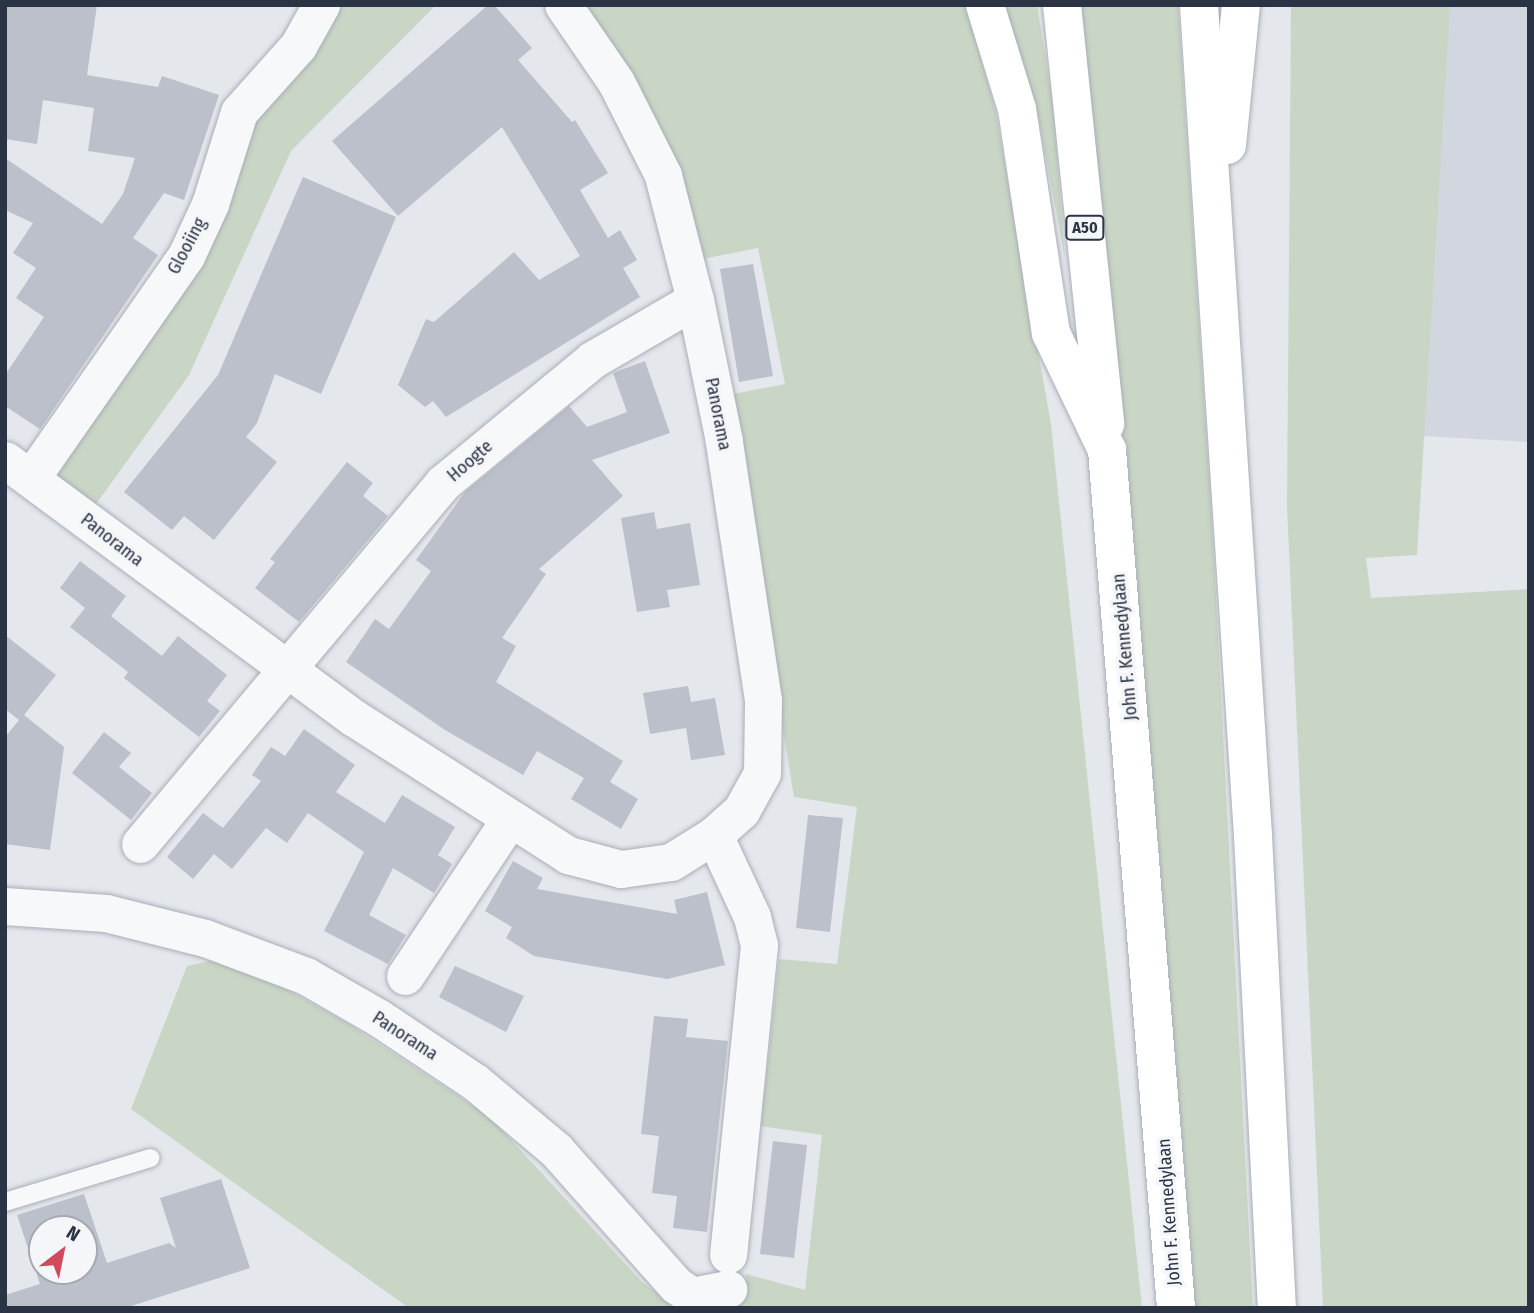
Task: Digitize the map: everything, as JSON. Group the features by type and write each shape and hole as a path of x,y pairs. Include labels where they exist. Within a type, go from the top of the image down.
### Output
{"highway":[{"name":"John F. Kennedylaan","path":"985,5 1017,109 1051,333 1107,450 1176,1308"},
{"name":"A50","path":"1062,5 1107,450"},
{"path":"1199,5 1278,1308"},
{"path":"1216,256 1241,5"}],"street":[{"name":"Glooiing","path":"18,469 186,256 210,204 239,112 299,46 321,5"},
{"name":"Panorama","path":"18,469 287,670 509,820 568,855 621,869 671,862 714,835 741,811 762,773 763,700 724,441 695,300 663,175 616,82 563,5"},
{"name":"Hoogte","path":"287,670 443,483 592,360 695,300"},
{"path":"141,844 287,670"},
{"path":"405,976 509,820"},
{"name":"Panorama","path":"5,906 106,913 205,938 306,976 475,1083 556,1150 676,1285 692,1296 728,1272 759,945 752,917 714,835"}],"lane":[{"path":"5,1202 151,1158"}],"shaded area":[{"path":"1429,5 1529,5 1529,442 1405,435"}],"green space":[{"path":"327,5 436,5 291,151 189,375 94,507 47,473 250,115"},
{"path":"575,5 966,5 995,109 1051,424 1142,1308 717,1308 745,1289 746,1274 805,1290 822,1135 761,1126 779,959 837,964 857,807 794,797 728,395 785,384 758,248 702,259"},
{"path":"1003,5 1037,5 1053,105 1065,258 1037,110"},
{"path":"1077,5 1178,5 1212,522 1253,1308 1193,1308 1130,526"},
{"path":"1291,5 1450,5 1417,555 1366,558 1371,598 1529,589 1529,1308 1323,1308 1287,506"},
{"path":"228,957 347,1023 490,1117 642,1282 677,1308 409,1308 131,1109 187,966"}],"building":[{"path":"5,5 97,5 87,75 158,87 162,76 219,95 184,200 164,193 133,238 158,255 40,429 5,406 5,375 44,317 16,298 36,268 13,253 33,223 5,210 5,158 102,224 123,194 135,158 88,151 94,108 43,100 37,144 5,139"},
{"path":"488,5 494,5 532,48 518,60 572,122 575,120 608,173 580,190 608,238 620,230 637,260 623,268 640,297 446,417 433,401 425,407 398,385 426,319 434,322 514,252 539,280 580,256 502,127 398,216 332,141"},
{"path":"303,177 396,217 321,394 275,374 257,423 246,437 277,462 214,540 184,516 172,530 124,492 218,375"},
{"path":"753,264 773,376 739,382 720,269"},
{"path":"645,361 670,433 592,460 623,496 539,569 546,574 502,638 516,646 496,682 623,761 610,782 638,799 621,829 571,799 584,778 537,751 523,775 445,730 346,662 375,619 389,629 431,571 416,560 465,492 569,406 587,427 627,412 613,373"},
{"path":"347,462 373,483 363,496 388,516 299,622 255,588 275,562 270,559"},
{"path":"654,512 657,529 690,523 700,585 667,590 670,607 637,612 621,518"},
{"path":"80,561 126,596 111,616 162,656 178,636 227,675 207,701 220,711 199,737 124,678 128,672 70,627 85,608 60,588"},
{"path":"5,635 56,675 24,715 64,747 50,850 5,844 5,737 19,720 5,709"},
{"path":"688,686 691,702 715,698 725,755 691,760 686,728 650,734 643,693"},
{"path":"304,729 355,765 336,792 385,823 402,795 455,827 438,855 452,864 434,893 393,868 369,915 406,935 388,964 324,931 364,852 308,813 287,843 266,828 232,869 214,854 193,879 167,857 203,813 223,828 261,781 252,775 271,747 285,756"},
{"path":"104,732 131,753 119,767 152,793 131,820 72,773"},
{"path":"808,815 843,818 830,932 796,928"},
{"path":"513,861 543,878 537,889 677,914 674,900 707,892 725,965 667,979 534,956 506,938 512,927 485,911"},
{"path":"455,966 524,996 506,1032 439,997"},
{"path":"654,1016 688,1019 686,1037 728,1041 707,1232 673,1228 677,1196 652,1193 659,1136 641,1134"},
{"path":"773,1141 807,1145 794,1258 760,1254"},
{"path":"221,1179 250,1268 125,1308 5,1308 5,1295 37,1285 98,1285 98,1236 107,1263 169,1243 176,1248 160,1198"},
{"path":"84,1194 91,1215 28,1215 28,1248 17,1215"}]}
